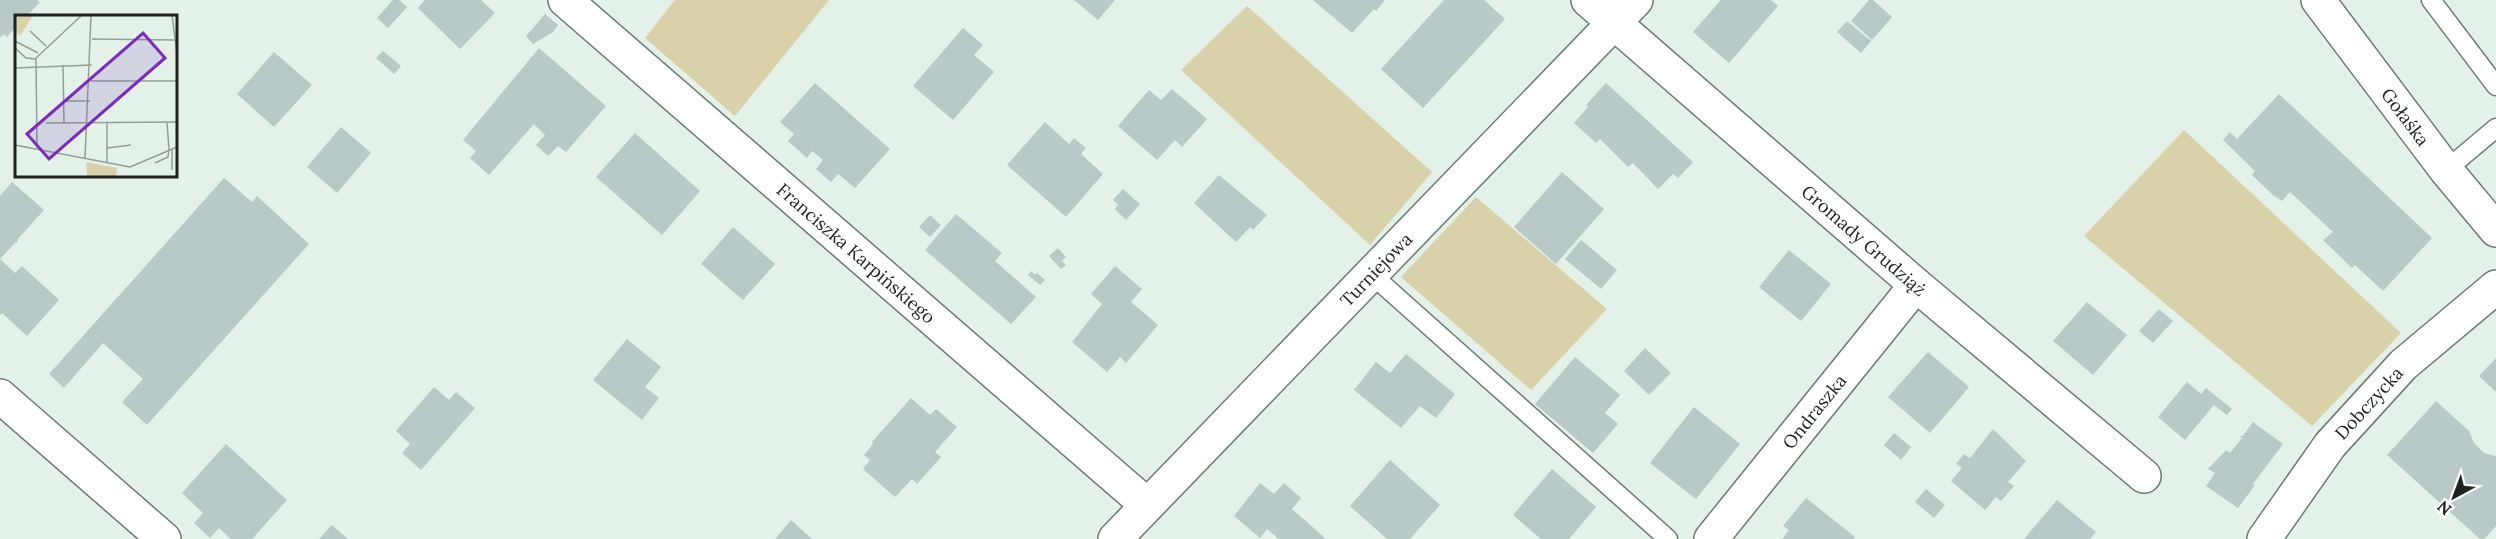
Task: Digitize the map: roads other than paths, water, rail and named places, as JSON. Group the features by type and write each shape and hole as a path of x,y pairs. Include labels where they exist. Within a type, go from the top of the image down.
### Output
{"street":[{"name":"Franciszka Karpińskiego","path":"565,0 1147,505"},
{"name":"Gromady Grudziąż","path":"1588,0 1625,11 1916,285 2144,476"},
{"name":"Gołaśka","path":"2318,0 2446,170 2496,230"},
{"name":"Turniejowa","path":"1115,539 1625,11"},
{"name":"Ondraszka","path":"1710,539 1916,285"},
{"name":"Dobczycka","path":"2264,539 2330,445 2403,365 2496,287"},
{"path":"0,396 164,539"}],"lane":[{"path":"2431,0 2496,86"},
{"path":"2446,170 2496,128"},
{"path":"1371,274 1668,539"}]}
